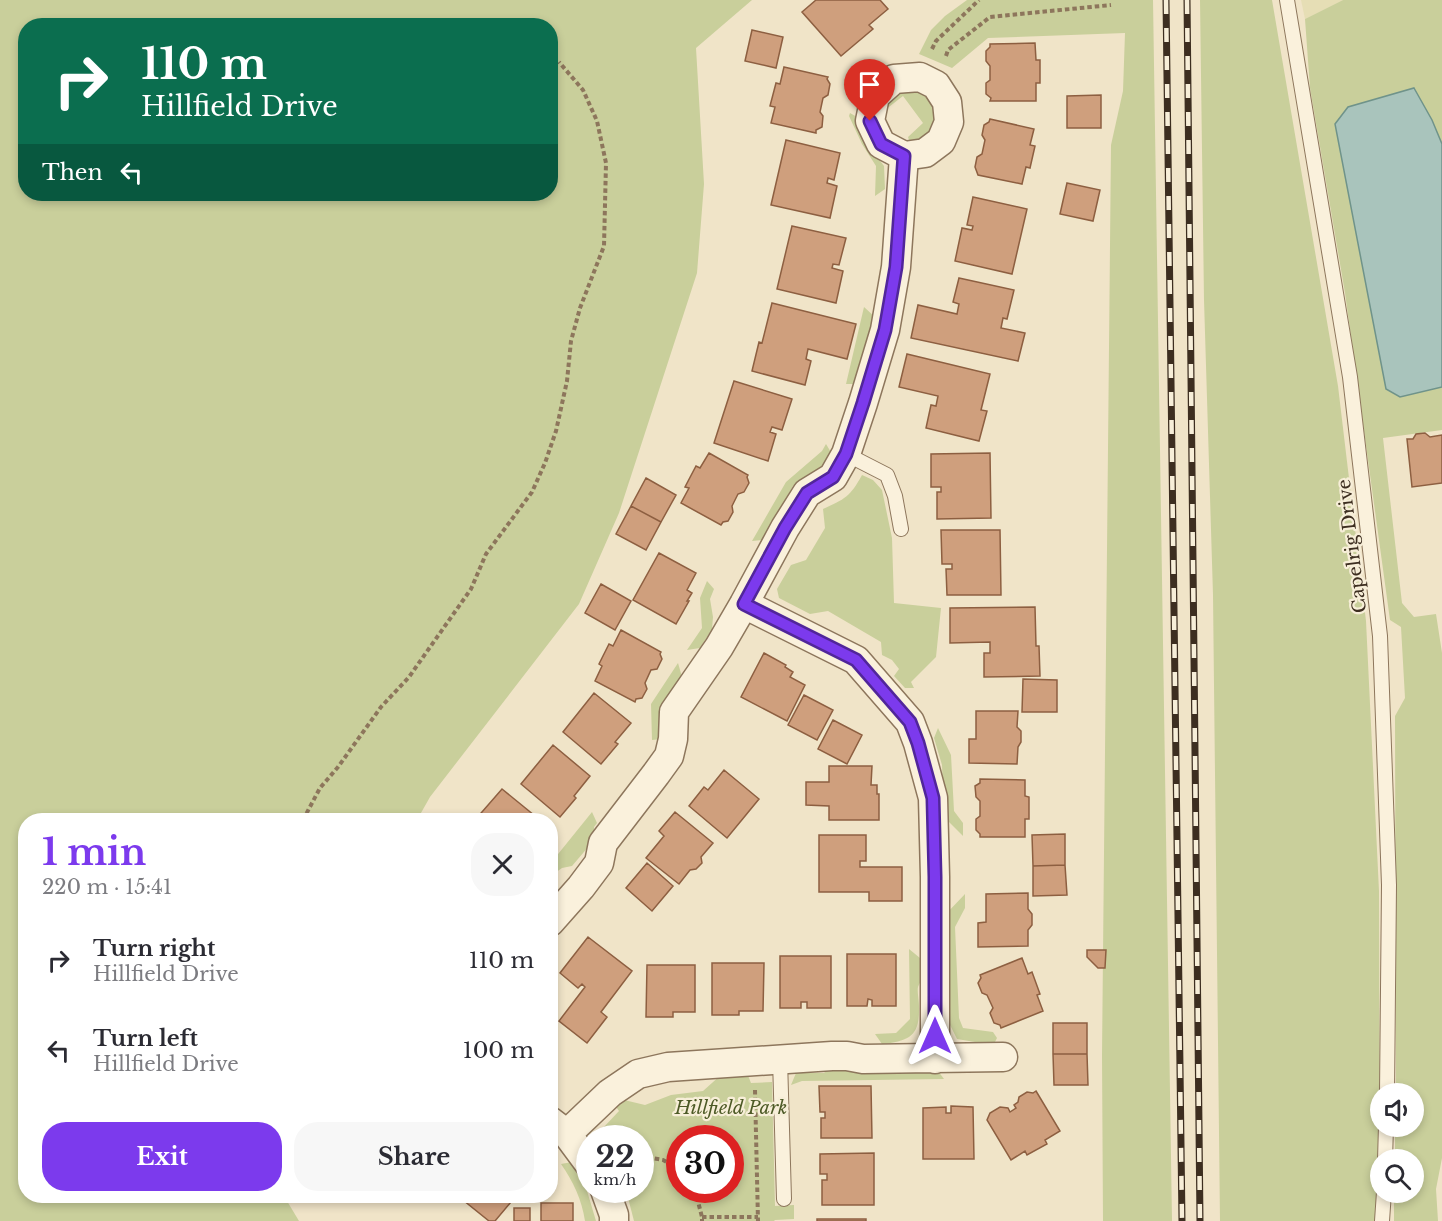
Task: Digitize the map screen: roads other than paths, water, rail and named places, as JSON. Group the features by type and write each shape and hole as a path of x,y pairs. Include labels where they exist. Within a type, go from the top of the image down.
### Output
{"street":[{"path":"894,79 928,81 947,102 950,122 941,141 925,153 904,156 881,144 870,121 875,96 894,79"},
{"path":"558,913 598,863 603,843 669,756 673,739 674,712 719,647 785,528 807,493 833,477 846,454 885,330 896,267 904,156"},
{"path":"744,604 856,660 910,722 933,798 935,1059"},
{"path":"576,1148 559,1127 638,1074 668,1067 832,1056 863,1059 1002,1057"},
{"path":"610,1203 614,1221"}],"lane":[{"name":"Capelrig Drive","path":"1287,0 1350,377 1380,636 1389,885 1387,1083"},
{"path":"846,454 887,475 895,496 901,529"},
{"path":"767,1060 784,1199"},
{"path":"1382,1221 1383,1203"}],"water":[{"path":"1414,88 1442,144 1442,387 1400,397 1386,389 1335,124 1348,107"}],"railway":[{"path":"1166,0 1182,1221"},
{"path":"1187,0 1200,1221"}],"park label":[{"name":"Hillfield Park","path":"731,1108"}]}
